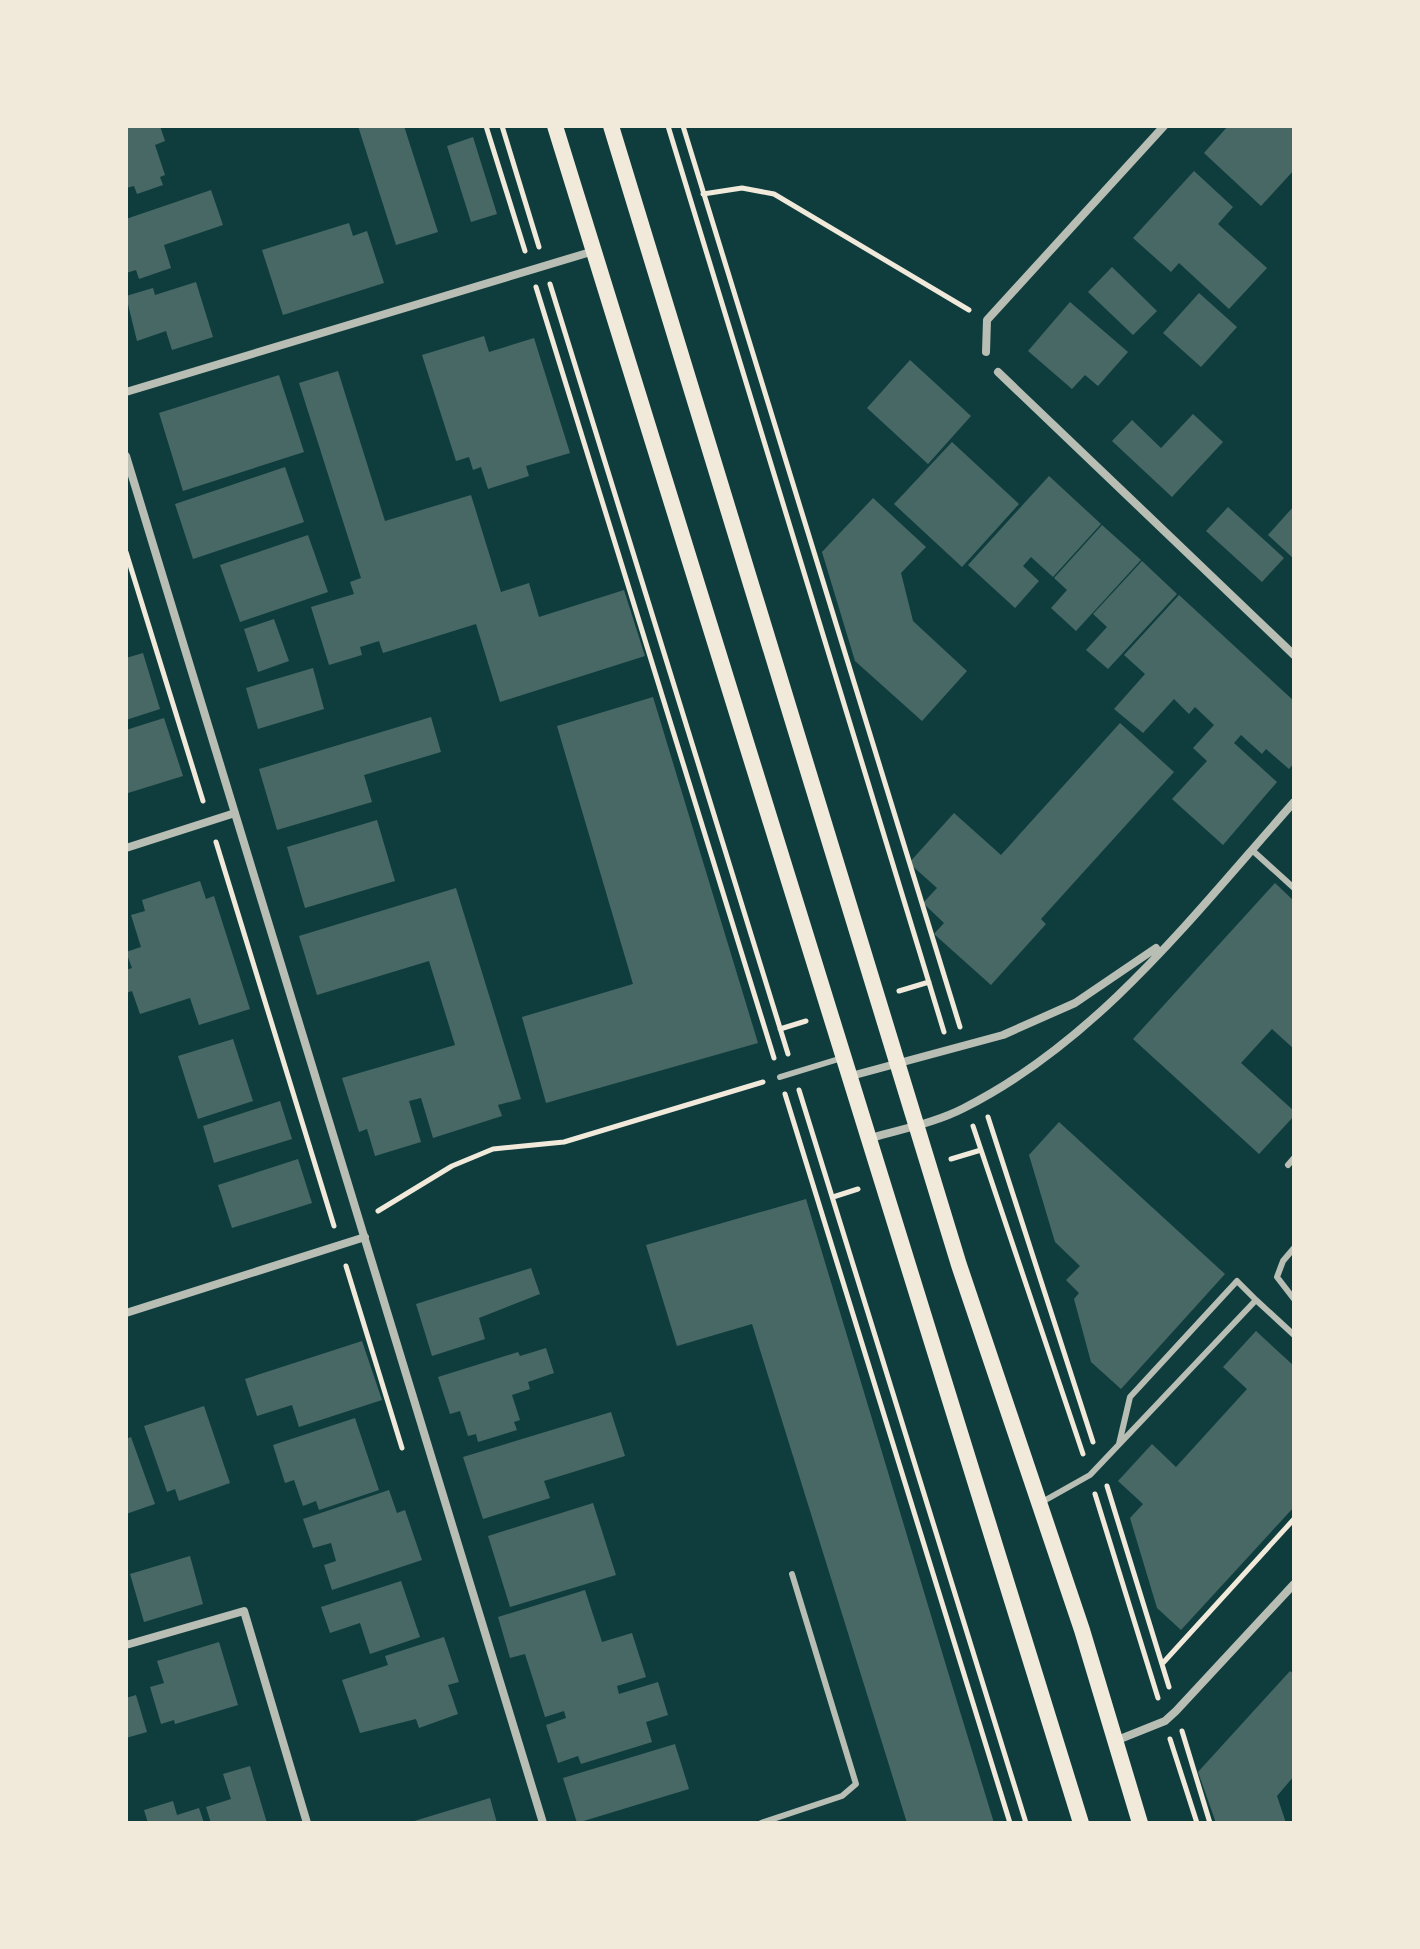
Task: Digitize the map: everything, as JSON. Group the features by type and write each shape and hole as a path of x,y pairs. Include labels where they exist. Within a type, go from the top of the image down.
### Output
{"main road":[{"path":"555,126 1081,1823"},
{"path":"611,126 916,1125 1140,1823"}],"street":[{"path":"986,352 987,320 1164,126"},
{"path":"126,392 594,251"},
{"path":"998,372 1294,655"},
{"path":"126,456 543,1823"},
{"path":"871,1138 967,1107 1064,1045 1101,1012 1179,931 1294,802"},
{"path":"126,848 235,813"},
{"path":"851,1076 1003,1035 1075,1003 1179,931"},
{"path":"126,1313 340,1248 365,1237"},
{"path":"1115,1741 1165,1721 1294,1584"},
{"path":"126,1645 244,1611 307,1823"}],"lane":[{"path":"1252,850 1294,888"},
{"path":"780,1077 845,1056"},
{"path":"1288,1165 1294,1158"},
{"path":"1294,1248 1283,1261 1277,1277 1294,1299"},
{"path":"1119,1446 1130,1397 1237,1281 1294,1335"},
{"path":"1039,1504 1090,1475 1256,1300"},
{"path":"761,1823 842,1796 856,1784 792,1574"}],"path":[{"path":"486,126 1010,1823"},
{"path":"502,126 1026,1823"},
{"path":"668,126 950,1051"},
{"path":"683,126 965,1046"},
{"path":"703,194 742,188 774,194 987,320"},
{"path":"126,552 406,1460"},
{"path":"365,1237 379,1211 452,1166 493,1149 564,1142 780,1077"},
{"path":"981,1097 1100,1465 1210,1823"},
{"path":"967,1107 1090,1475 1197,1823"},
{"path":"1162,1664 1294,1519"}],"building":[{"path":"126,126 160,126 165,141 155,145 165,175 160,177 163,185 137,194 134,186 126,188"},
{"path":"358,126 404,126 438,232 396,245"},
{"path":"1228,126 1294,126 1294,170 1261,206 1204,153"},
{"path":"473,137 497,214 471,222 447,146"},
{"path":"1194,171 1233,207 1218,224 1267,268 1229,309 1179,263 1171,272 1133,238"},
{"path":"211,190 223,225 164,245 171,268 139,279 136,270 126,273 126,219"},
{"path":"349,223 353,236 367,231 384,283 283,315 262,250"},
{"path":"1112,267 1157,311 1133,335 1088,292"},
{"path":"196,282 213,337 172,350 166,331 137,341 126,296 153,288 155,295"},
{"path":"1199,293 1237,327 1201,367 1163,333"},
{"path":"1070,302 1128,352 1098,386 1085,375 1072,389 1028,351"},
{"path":"484,336 489,352 534,338 570,453 526,466 529,476 488,489 481,467 473,470 469,457 456,461 422,355"},
{"path":"910,360 971,416 928,464 867,408"},
{"path":"338,371 385,521 471,495 501,592 529,583 539,617 624,590 645,656 500,702 476,624 383,653 379,641 360,647 362,655 329,665 311,607 354,594 350,582 361,578 299,383"},
{"path":"279,375 304,452 183,491 159,413"},
{"path":"1193,414 1223,442 1172,497 1112,441 1132,420 1161,448"},
{"path":"952,442 1019,504 962,567 894,504"},
{"path":"285,467 304,522 193,559 175,504"},
{"path":"1049,476 1101,524 1053,577 1031,557 1023,566 1039,581 1015,608 968,565"},
{"path":"873,498 926,547 901,573 913,621 967,671 922,721 855,661 822,552"},
{"path":"1294,506 1294,559 1268,535"},
{"path":"1228,507 1284,558 1262,582 1206,531"},
{"path":"1102,525 1141,560 1076,631 1051,608 1067,590 1054,578"},
{"path":"308,535 328,592 240,622 220,565"},
{"path":"1142,561 1177,594 1108,669 1086,650 1107,627 1093,614"},
{"path":"1179,595 1294,701 1294,763 1289,769 1266,749 1262,754 1241,735 1234,743 1277,782 1223,845 1172,799 1207,761 1193,748 1214,725 1195,707 1189,714 1174,699 1143,733 1114,709 1145,674 1124,655"},
{"path":"274,619 289,661 258,672 244,629"},
{"path":"143,653 160,709 126,720 126,658"},
{"path":"313,668 324,709 258,729 246,688"},
{"path":"653,697 758,1043 546,1103 522,1017 633,984 557,726"},
{"path":"431,717 441,752 364,775 372,802 277,830 259,769"},
{"path":"164,718 183,776 128,793 126,730"},
{"path":"1120,723 1174,772 1041,919 1046,924 991,985 934,934 944,923 923,903 937,888 909,863 954,813 1001,855"},
{"path":"377,820 395,881 305,908 287,847"},
{"path":"200,881 206,899 214,896 250,1009 199,1025 190,998 140,1014 132,991 126,993 126,970 132,968 126,952 141,947 131,915 145,911 142,900"},
{"path":"1275,883 1294,901 1294,1049 1272,1029 1241,1063 1294,1111 1294,1116 1259,1154 1133,1039"},
{"path":"456,888 521,1099 498,1105 502,1116 433,1138 421,1098 409,1101 421,1142 375,1156 367,1129 359,1132 342,1078 455,1045 429,961 317,995 299,936"},
{"path":"233,1039 253,1101 198,1119 178,1056"},
{"path":"280,1101 292,1139 214,1163 203,1126"},
{"path":"1059,1122 1225,1274 1121,1389 1091,1362 1074,1299 1079,1293 1066,1280 1080,1266 1055,1242 1029,1155"},
{"path":"298,1159 312,1203 232,1228 218,1185"},
{"path":"806,1199 994,1823 907,1823 752,1324 677,1346 646,1245"},
{"path":"531,1268 540,1294 479,1318 485,1339 432,1356 416,1304"},
{"path":"1256,1331 1294,1366 1294,1507 1181,1630 1157,1608 1130,1518 1143,1504 1118,1481 1152,1444 1176,1467 1247,1389 1223,1367"},
{"path":"362,1341 382,1400 299,1427 292,1405 257,1416 245,1379"},
{"path":"546,1348 554,1373 528,1382 530,1389 512,1395 520,1420 514,1422 517,1430 478,1442 476,1434 468,1436 460,1411 450,1414 438,1377 518,1352 520,1356"},
{"path":"204,1406 230,1483 179,1501 175,1489 167,1492 144,1426"},
{"path":"611,1412 625,1456 544,1481 550,1498 483,1519 463,1457"},
{"path":"355,1418 379,1490 319,1510 316,1501 303,1506 294,1480 285,1483 273,1445"},
{"path":"131,1437 155,1504 126,1514 126,1439"},
{"path":"389,1490 397,1513 405,1510 422,1560 332,1590 324,1565 336,1561 331,1543 313,1548 303,1519"},
{"path":"593,1503 616,1575 510,1607 488,1536"},
{"path":"190,1556 203,1604 144,1622 130,1574"},
{"path":"401,1581 420,1637 370,1654 360,1623 330,1633 321,1607"},
{"path":"585,1590 602,1642 632,1633 646,1677 617,1686 619,1694 658,1682 668,1715 646,1722 652,1742 581,1764 578,1756 558,1763 546,1725 566,1718 564,1711 545,1717 525,1654 510,1658 498,1617"},
{"path":"444,1637 459,1682 448,1685 458,1714 419,1728 416,1719 360,1733 342,1680 388,1665 385,1656"},
{"path":"219,1642 238,1705 175,1724 174,1720 161,1724 150,1687 164,1683 157,1661"},
{"path":"1290,1671 1294,1674 1294,1776 1277,1796 1286,1823 1216,1823 1198,1772"},
{"path":"136,1695 147,1732 126,1738 126,1698"},
{"path":"675,1744 689,1789 577,1823 563,1778"},
{"path":"250,1766 267,1823 211,1823 206,1807 231,1799 223,1774"},
{"path":"490,1798 497,1823 411,1823 411,1822"},
{"path":"173,1801 177,1815 199,1808 204,1823 148,1823 144,1810"}]}
